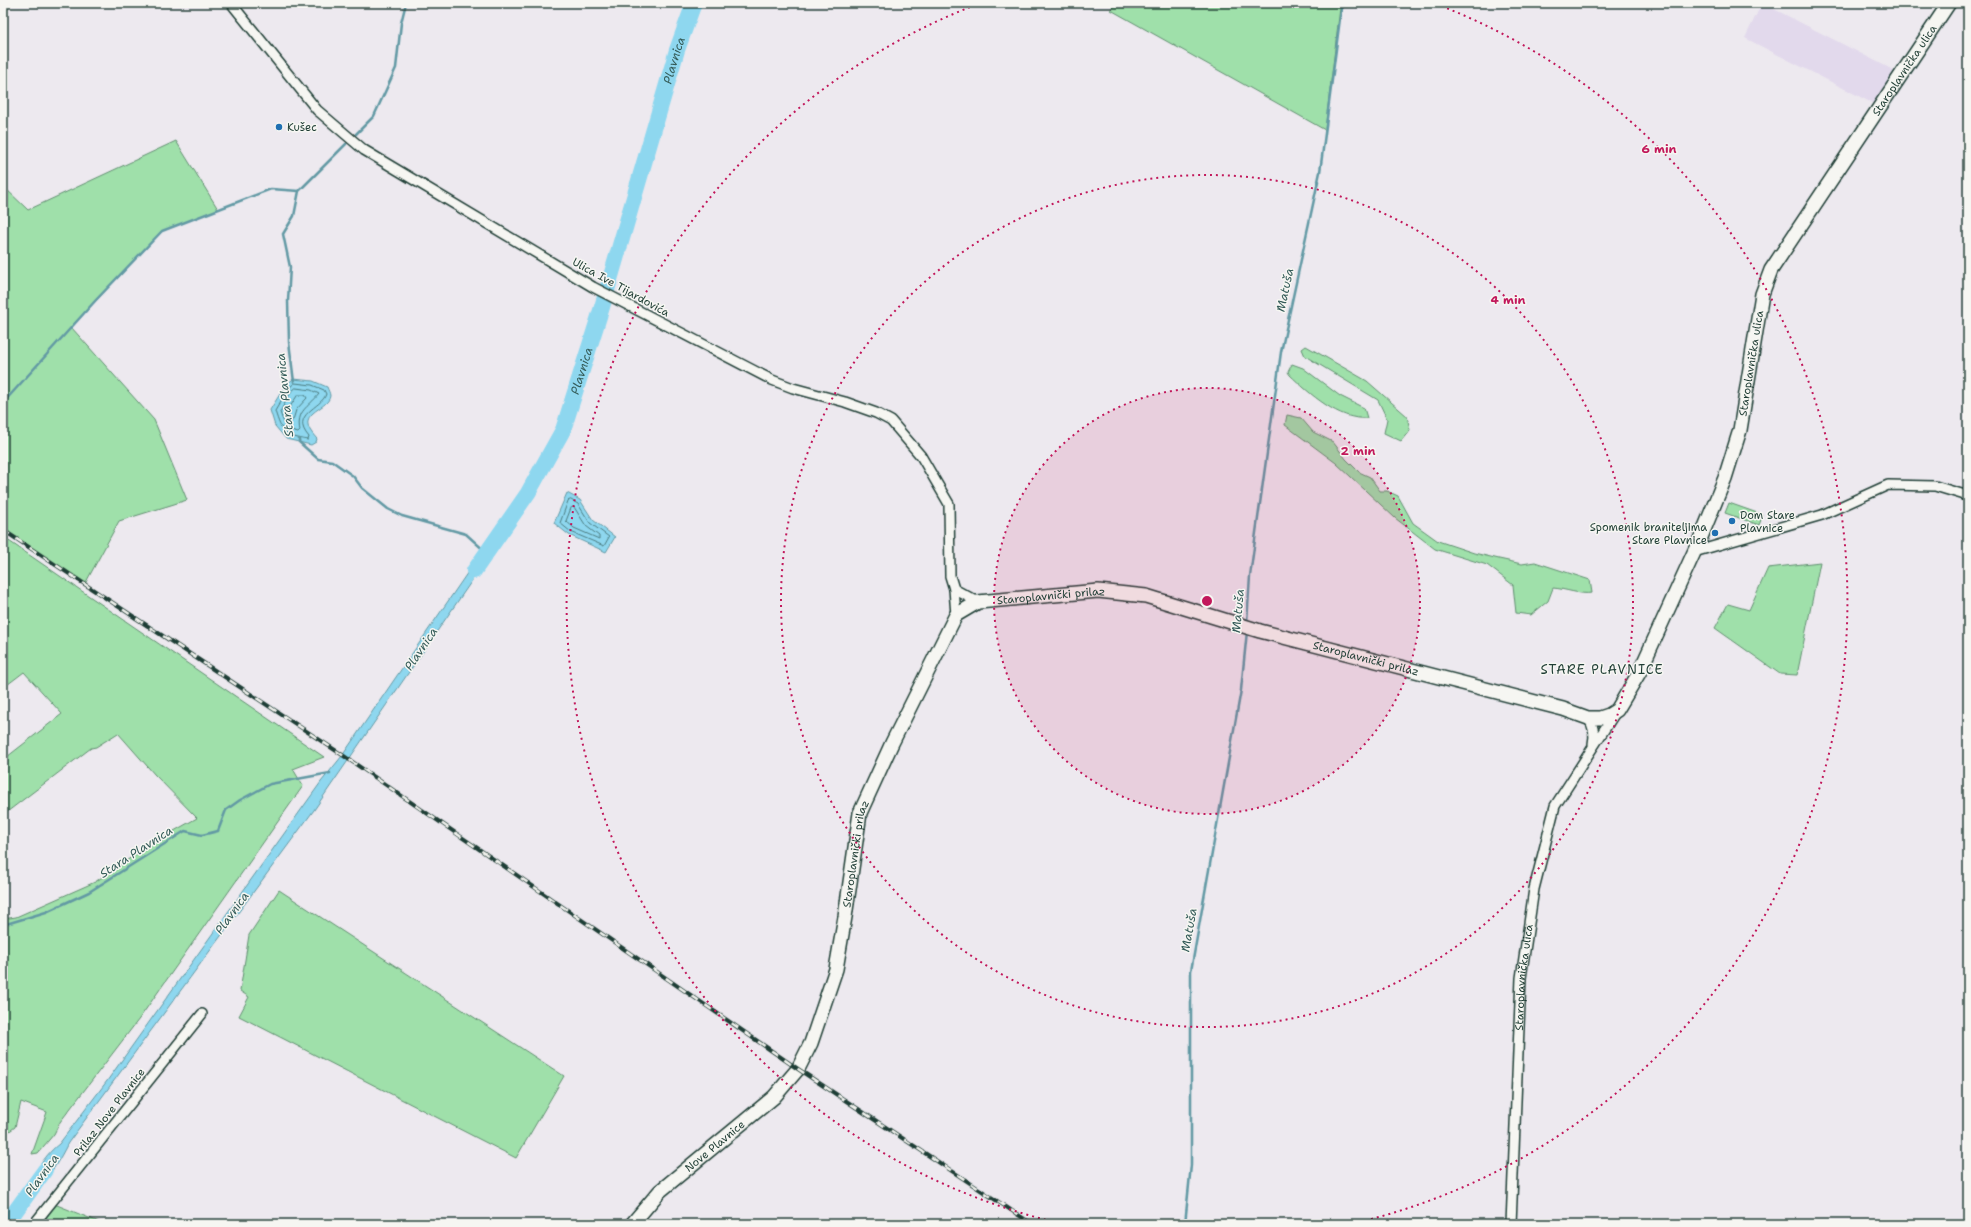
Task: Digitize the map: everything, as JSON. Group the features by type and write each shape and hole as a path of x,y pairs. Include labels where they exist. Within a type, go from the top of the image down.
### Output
{"street":[{"name":"Ulica Ive Tijardovića","path":"231,3 317,110 364,150 618,301 772,380 793,388 876,412 890,421 921,456 948,504 950,576 954,589 956,615"},
{"name":"Staroplavnička ulica","path":"1511,1224 1521,978 1534,889 1555,806 1639,673 1694,552 1725,478 1740,430 1762,294 1772,270 1949,3"},
{"path":"1694,552 1822,515 1888,485 1936,486 1968,496"},
{"path":"954,589 978,602"},
{"name":"Staroplavnički prilaz","path":"798,1070 811,1043 836,969 860,813 892,743 956,615 978,602 1098,591 1146,596 1260,631 1563,709 1588,718 1600,718 1617,710"},
{"path":"1588,718 1595,734 1593,746"},
{"name":"Prilaz Nove Plavnice","path":"34,1224 202,1014"},
{"name":"Nove Plavnice","path":"632,1224 660,1191 774,1097 798,1070"}],"shaded area":[{"path":"1762,3 1901,74 1880,107 1745,38"}],"green space":[{"path":"1114,3 1332,3 1340,8 1325,130 1111,10"},
{"path":"176,141 218,209 162,231 71,327 154,420 187,500 119,521 85,584 3,530 3,186 28,210"},
{"path":"1306,346 1367,381 1407,416 1410,430 1401,441 1384,433 1387,419 1378,400 1305,356 1302,349"},
{"path":"1292,364 1303,368 1340,396 1364,408 1367,418 1356,418 1346,415 1315,397 1290,375 1288,372"},
{"path":"1287,415 1301,418 1313,432 1333,442 1346,459 1359,472 1370,477 1380,491 1387,491 1398,496 1413,523 1438,541 1474,553 1522,564 1535,562 1590,580 1592,593 1553,588 1548,601 1531,615 1516,613 1513,585 1487,565 1435,549 1395,518 1336,463 1285,425"},
{"path":"1729,503 1763,515 1759,525 1725,513"},
{"path":"3,537 324,757 293,769 303,786 139,1019 60,1122 54,1134 38,1153 32,1154 47,1112 21,1102 15,1127 3,1136 3,919 16,917 95,882 151,844 197,818 155,775 118,733 96,747 91,748 3,815 3,760 62,714 24,672 3,688"},
{"path":"1820,562 1797,675 1780,674 1715,628 1728,604 1749,610 1768,568"},
{"path":"279,890 564,1076 516,1158 239,1016 249,997 240,991 249,935"},
{"path":"52,1203 104,1224 34,1224"}],"water":[{"path":"293,379 313,381 327,387 330,394 328,401 309,417 308,423 310,430 317,439 316,442 311,445 286,439 275,426 270,410 285,386"},
{"path":"567,493 580,500 593,520 615,537 606,552 569,535 554,523"},
{"path":"483,550 489,554 471,582 314,810 68,1143 42,1184 37,1189 32,1188 35,1176 41,1163 59,1144 107,1081 321,782 342,756"}],"waterway":[{"name":"Stara Plavnica","path":"356,134 374,116 396,68 401,23 406,3"},
{"name":"Plavnica","path":"474,571 528,493 563,430 602,307 677,50 694,3"},
{"name":"Matuša","path":"1247,623 1250,576 1281,352 1320,172 1342,3"},
{"name":"Stara Plavnica","path":"294,382 289,342 288,301 290,267 283,234 294,216 299,191 346,144"},
{"path":"3,403 96,300 162,231 271,189 299,191"},
{"name":"Stara Plavnica","path":"299,439 299,442 318,459 332,461 353,476 362,488 388,509 402,516 466,534 487,553"},
{"name":"Matuša","path":"1185,1224 1191,1165 1191,971 1241,690 1247,631"},
{"name":"Stara Plavnica","path":"3,925 46,912 89,892 185,831 202,835 218,831 226,810 240,800 270,784 330,773"},
{"name":"Stara Plavnica","path":"3,1056 5,1059 3,1068"},
{"name":"Plavnica","path":"6,1224 45,1170"}],"railway":[{"path":"3,530 341,754 798,1069 1032,1224"}],"place":[{"name":"Kušec","path":"279,127"},
{"name":"Dom Stare Plavnice","path":"1732,521"},
{"name":"Spomenik braniteljima Stare Plavnice","path":"1715,533"}],"district":[{"name":"STARE PLAVNICE","path":"1602,669"}]}
